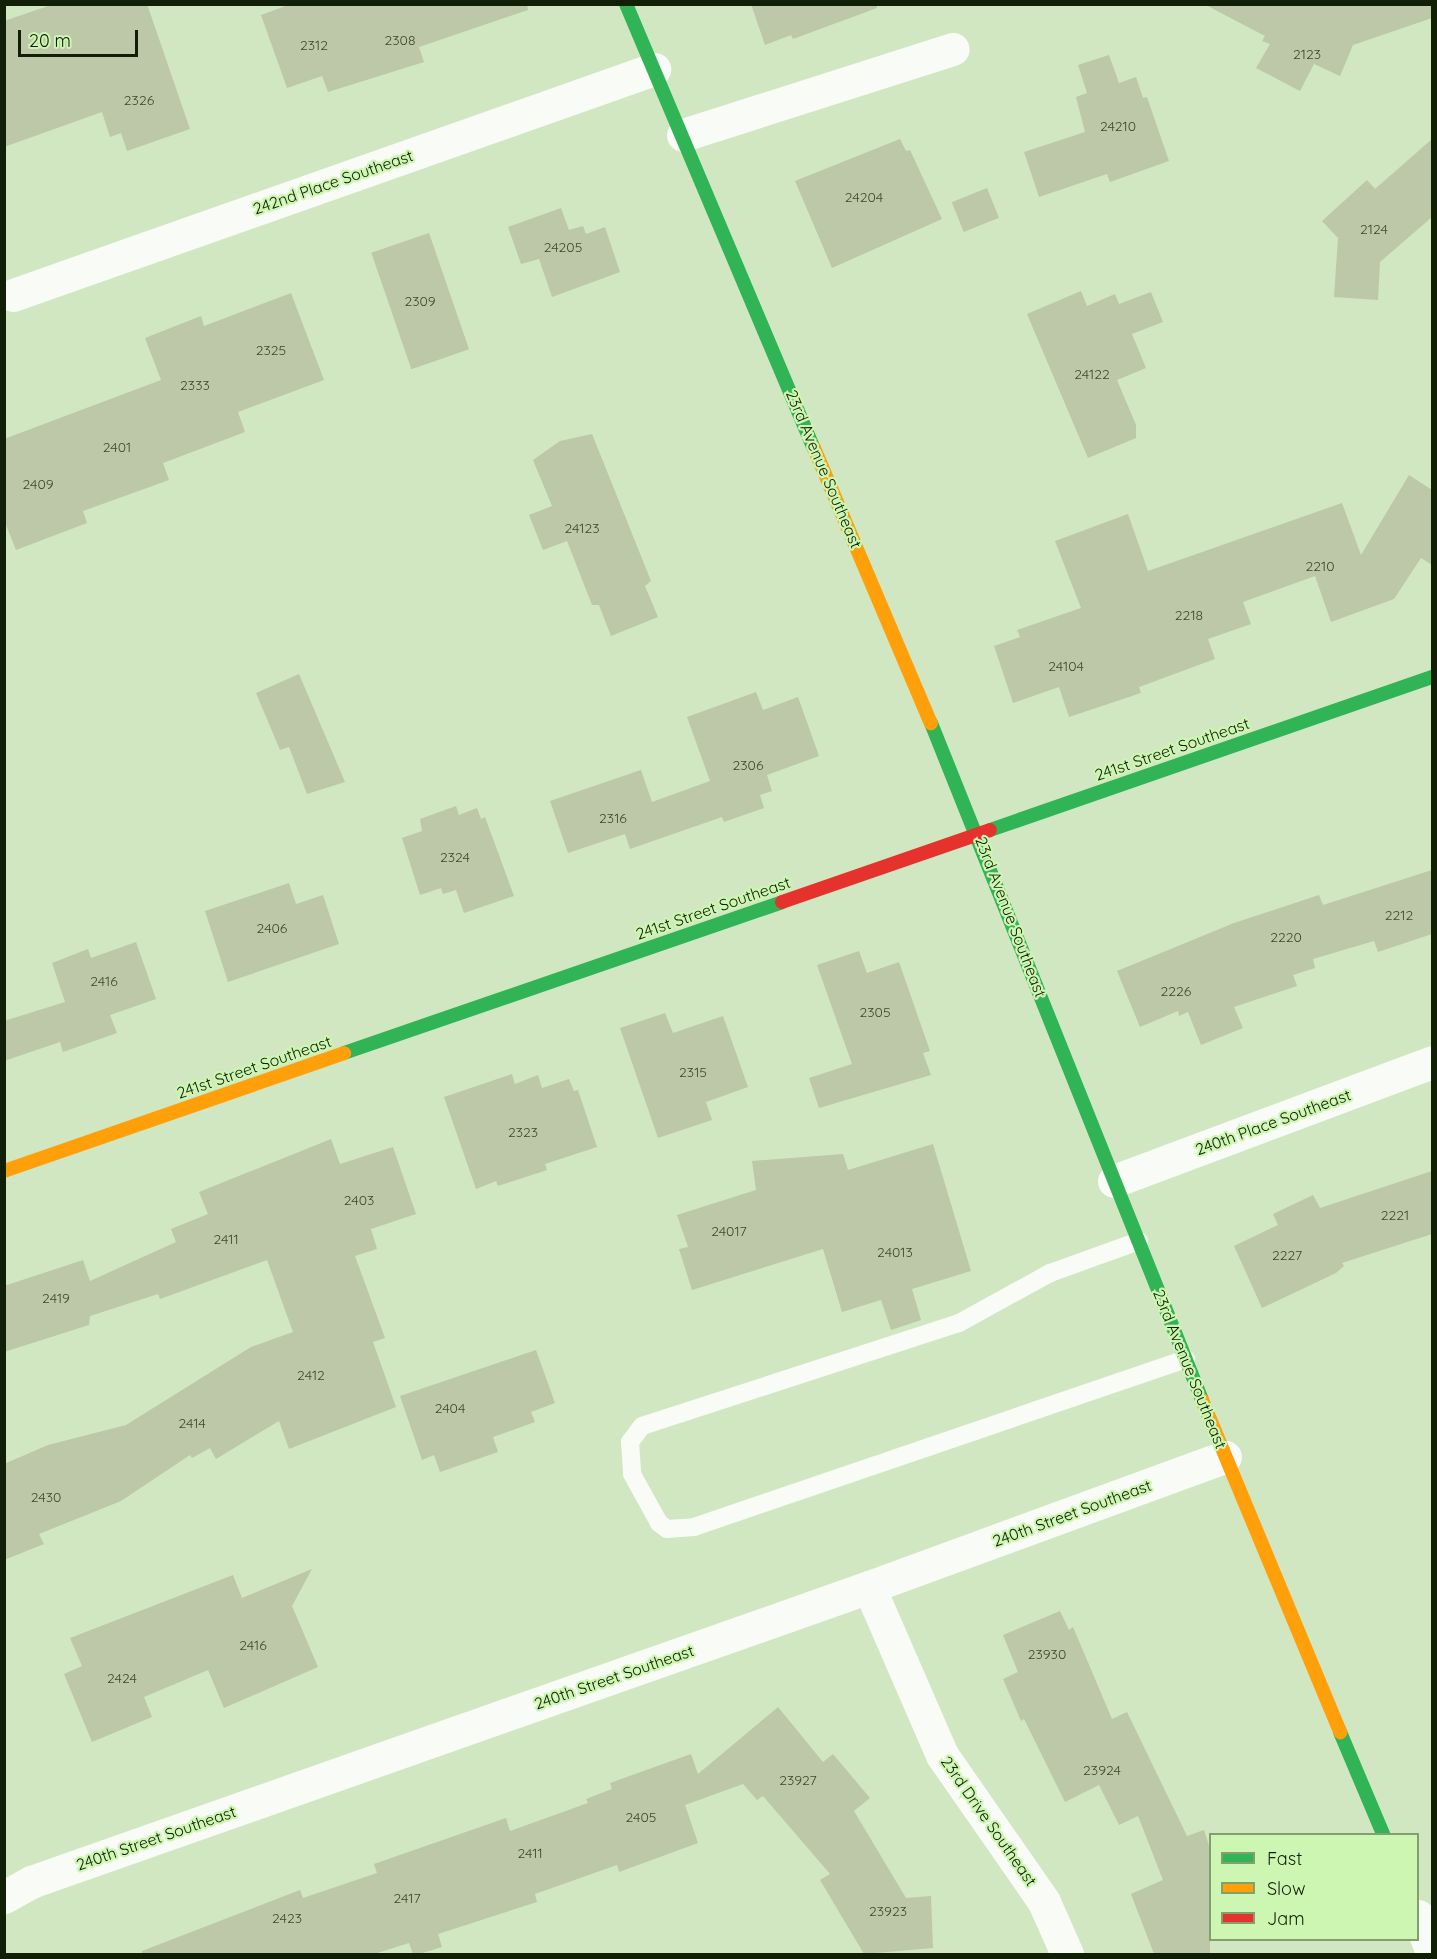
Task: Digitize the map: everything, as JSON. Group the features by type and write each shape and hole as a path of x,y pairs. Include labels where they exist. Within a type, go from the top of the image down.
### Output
{"street":[{"name":"23rd Avenue Southeast","path":"626,4 978,834 1225,1457 1383,1833"},
{"path":"683,135 953,49"},
{"name":"242nd Place Southeast","path":"13,295 654,69"},
{"name":"241st Street Southeast","path":"4,1171 1432,677"},
{"name":"240th Place Southeast","path":"1114,1181 1432,1062"},
{"name":"240th Street Southeast","path":"4,1897 31,1882 868,1587 1225,1457"},
{"name":"23rd Drive Southeast","path":"868,1587 942,1755 1044,1902 1067,1954"},
{"path":"1419,1919 1432,1952"}],"lane":[{"path":"1138,1241 1050,1273 959,1323 642,1426 630,1442 633,1474 659,1523 667,1529 694,1527 1186,1359"}],"building":[{"path":"54,4 147,4 190,129 127,151 121,133 110,137 102,112 4,147 4,21"},
{"path":"291,4 527,4 528,10 419,47 424,62 328,92 322,76 287,88 261,15"},
{"path":"751,4 876,4 877,8 793,39 791,35 765,45"},
{"path":"1204,4 1432,4 1432,18 1353,45 1340,76 1314,64 1300,91 1256,68 1270,44 1262,41 1265,36"},
{"path":"1109,55 1119,83 1136,77 1143,98 1147,97 1169,161 1110,182 1107,174 1039,197 1024,152 1085,132 1076,97 1087,93 1078,65"},
{"path":"900,139 906,151 910,150 942,219 832,268 795,181"},
{"path":"1432,139 1432,217 1380,262 1378,300 1334,297 1338,238 1322,221 1367,180 1375,189"},
{"path":"987,188 999,218 964,232 952,202"},
{"path":"561,208 569,230 583,226 586,234 605,227 620,272 552,297 539,259 521,264 508,227"},
{"path":"429,233 469,349 411,369 371,253"},
{"path":"1081,291 1087,306 1115,294 1119,304 1151,292 1163,322 1132,334 1146,368 1117,380 1136,425 1136,438 1088,458 1027,314"},
{"path":"291,293 324,380 238,412 245,432 163,463 169,480 83,511 87,523 16,550 4,520 4,439 161,380 145,338 201,316 204,326"},
{"path":"592,434 651,581 645,586 658,617 611,636 599,605 592,605 567,541 543,550 529,515 552,506 533,460 560,441"},
{"path":"1409,475 1432,490 1432,565 1421,558 1394,599 1331,622 1315,576 1243,602 1251,624 1208,639 1215,659 1139,687 1141,693 1069,717 1059,687 1013,703 994,646 1020,637 1017,630 1081,608 1055,541 1128,514 1148,571 1342,503 1361,555"},
{"path":"299,674 345,782 307,794 289,747 280,750 256,693"},
{"path":"756,692 763,710 798,697 819,756 767,775 772,791 760,795 764,808 724,822 722,817 630,849 625,834 568,853 550,801 641,770 652,802 710,781 687,717"},
{"path":"456,806 459,815 477,808 481,819 485,817 514,896 464,913 456,890 443,894 441,888 420,895 402,838 422,831 420,819"},
{"path":"1432,870 1432,934 1378,952 1374,941 1313,959 1315,968 1293,975 1297,986 1234,1007 1243,1028 1201,1045 1188,1012 1179,1016 1178,1011 1140,1027 1117,971 1234,923 1319,895 1323,905"},
{"path":"289,883 296,904 323,895 339,944 228,982 205,911"},
{"path":"136,942 156,999 110,1015 117,1033 63,1052 60,1042 4,1061 4,1021 65,1002 52,963 88,949 91,958"},
{"path":"859,951 867,973 899,962 930,1051 923,1053 931,1075 819,1108 809,1078 852,1064 817,965"},
{"path":"665,1013 673,1033 723,1016 748,1087 706,1102 712,1120 658,1138 620,1028"},
{"path":"512,1074 515,1084 538,1075 542,1088 569,1079 574,1091 578,1090 597,1147 545,1164 547,1170 498,1186 496,1181 476,1189 444,1097"},
{"path":"331,1139 340,1164 393,1147 416,1214 371,1229 377,1249 355,1256 385,1338 373,1342 396,1407 289,1449 279,1421 216,1459 210,1448 192,1458 190,1455 121,1501 39,1534 44,1544 4,1560 4,1464 48,1445 126,1425 251,1347 293,1332 267,1260 160,1299 158,1294 90,1316 89,1325 4,1352 4,1286 83,1260 90,1281 176,1242 171,1229 208,1214 199,1192"},
{"path":"933,1144 971,1271 912,1289 921,1320 891,1330 881,1300 842,1312 823,1249 692,1290 679,1249 688,1247 677,1215 756,1190 752,1161 843,1154 848,1170"},
{"path":"1432,1171 1432,1234 1342,1263 1344,1266 1336,1273 1262,1308 1234,1246 1278,1225 1273,1214 1313,1195 1320,1208"},
{"path":"536,1350 555,1403 531,1412 535,1422 493,1437 498,1452 440,1472 434,1455 422,1460 400,1396"},
{"path":"312,1569 292,1606 318,1667 224,1708 208,1670 144,1697 152,1717 92,1742 64,1674 82,1666 70,1638 233,1575 242,1598"},
{"path":"1060,1611 1069,1630 1073,1627 1112,1719 1127,1712 1187,1836 1204,1830 1209,1846 1210,1954 1154,1954 1131,1894 1163,1880 1138,1816 1119,1825 1099,1785 1065,1802 1024,1719 1021,1721 1003,1679 1018,1672 1003,1635"},
{"path":"778,1707 823,1762 833,1754 870,1798 854,1811 906,1898 931,1896 933,1948 864,1954 820,1880 830,1874 763,1796 757,1800 743,1784 685,1805 698,1843 619,1872 617,1865 535,1894 537,1902 438,1934 442,1947 419,1954 413,1954 409,1943 374,1954 142,1954 142,1951 300,1890 303,1898 377,1873 374,1864 506,1818 510,1831 588,1803 586,1799 612,1789 610,1783 691,1754 698,1774"}],"traffic: fast":[{"path":"626,4 814,448"},
{"path":"990,830 1432,677"},
{"path":"931,723 1202,1400"},
{"path":"344,1053 782,902"},
{"path":"1340,1732 1383,1833"}],"traffic: slow":[{"path":"814,448 931,723"},
{"path":"4,1171 344,1053"},
{"path":"1202,1400 1340,1732"}],"traffic: jam":[{"path":"782,902 990,830"}]}
